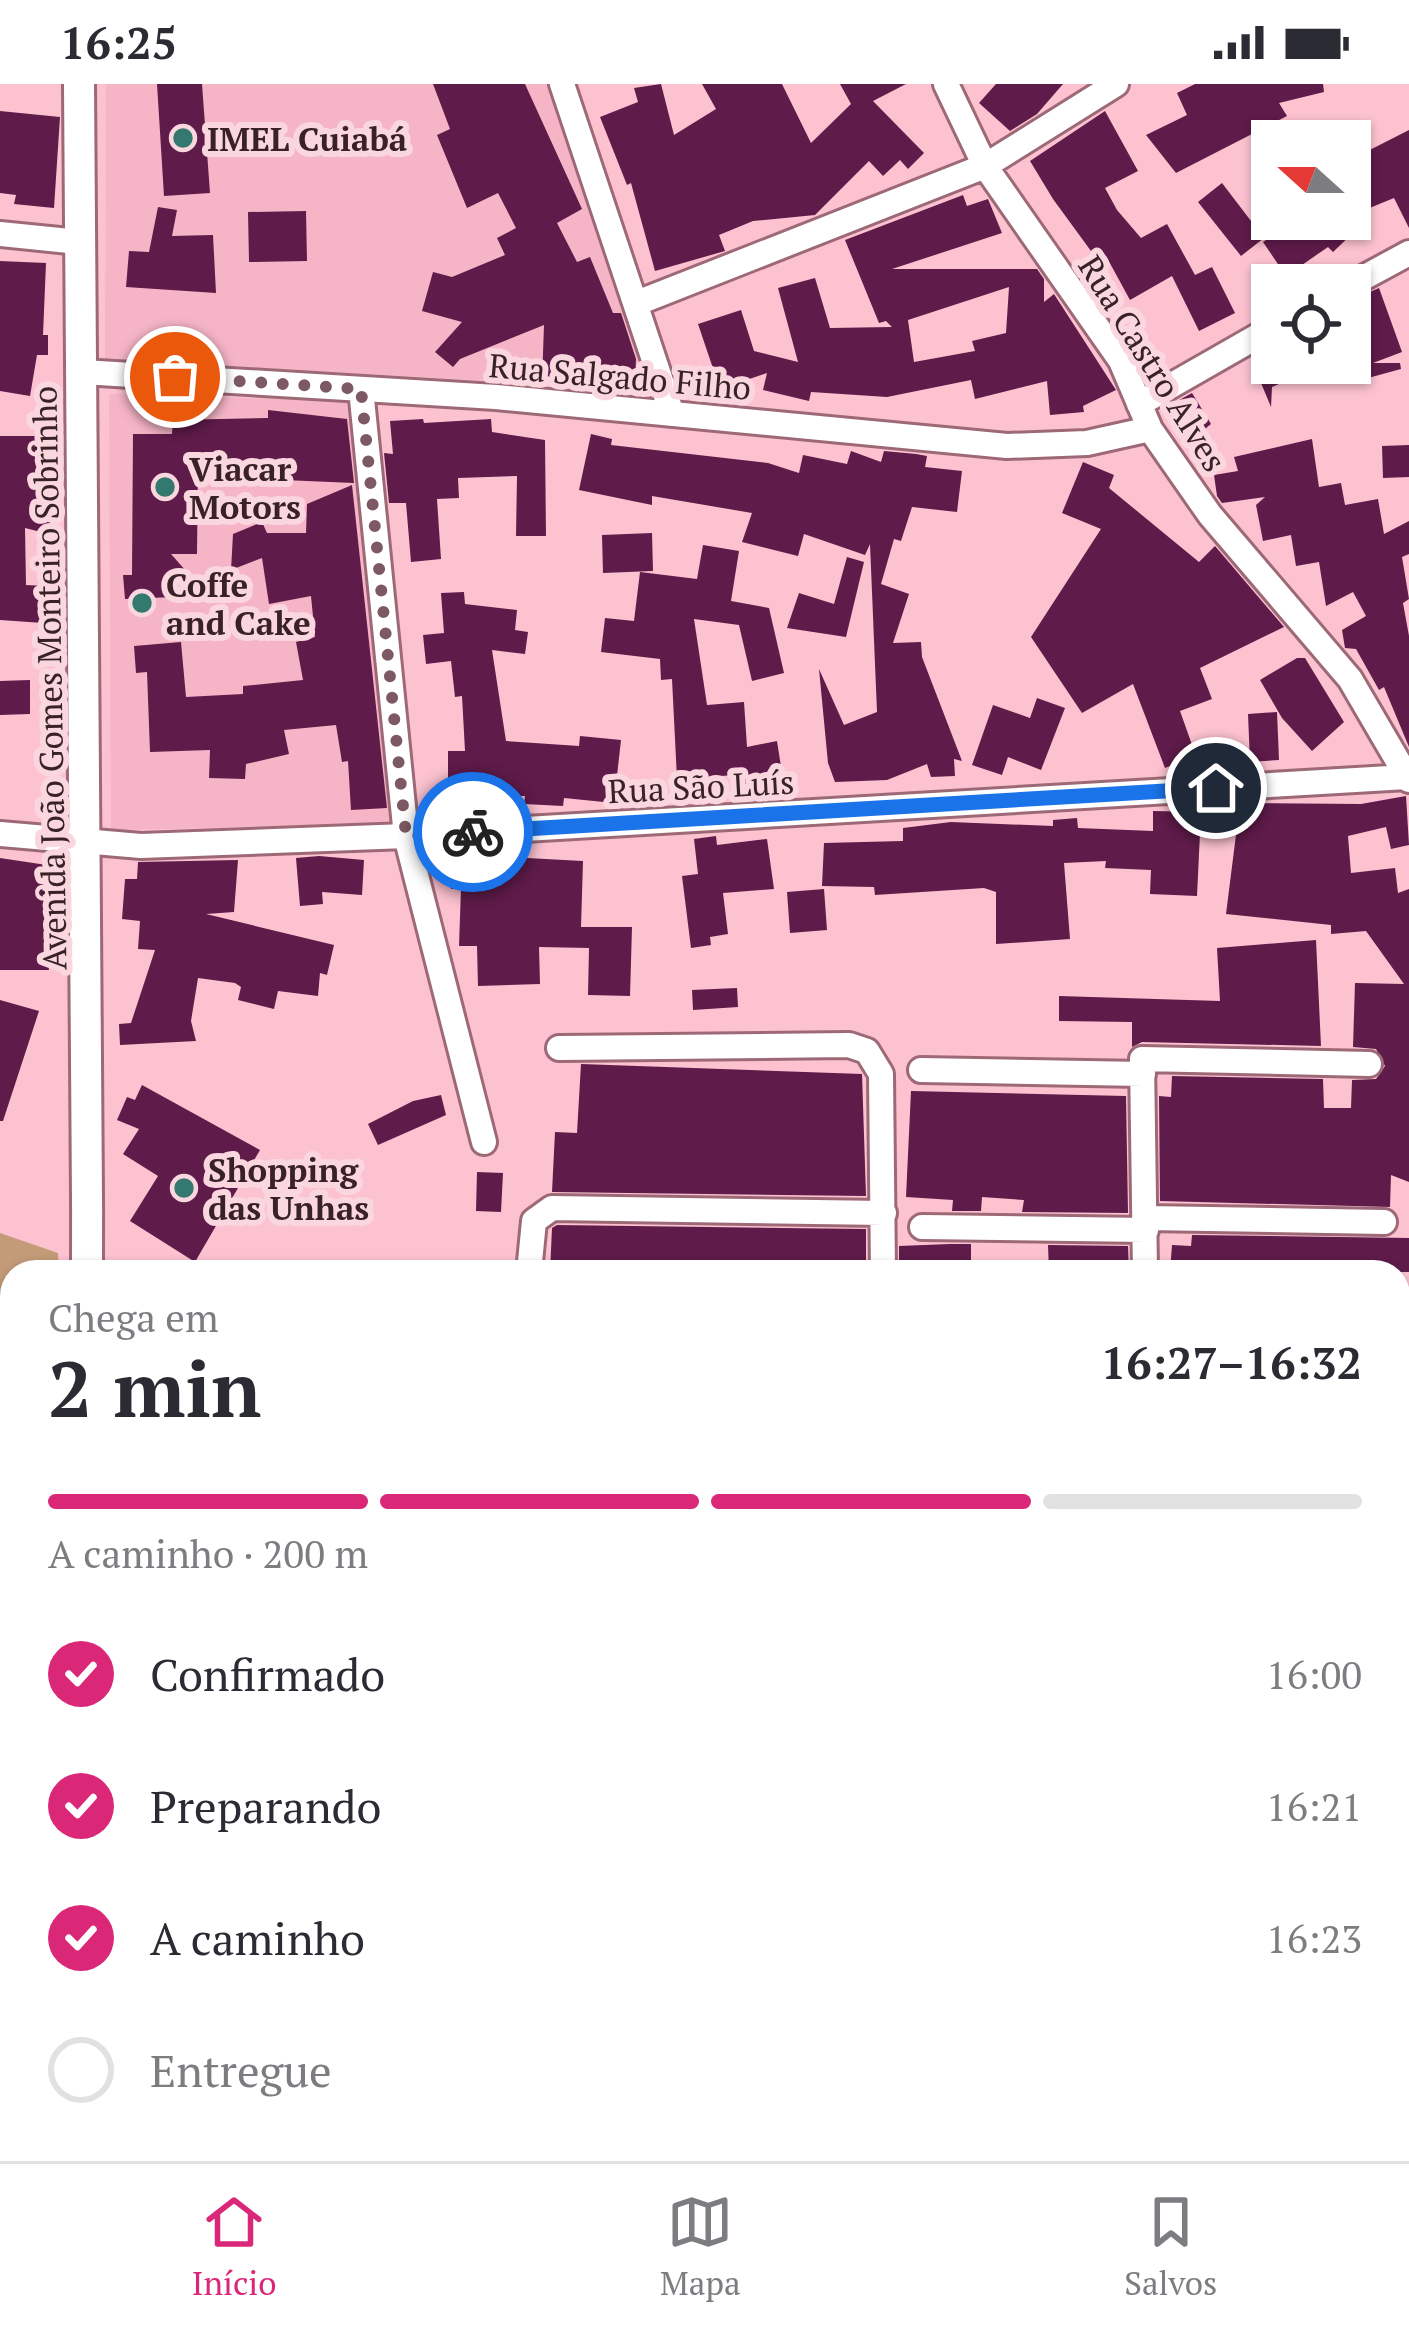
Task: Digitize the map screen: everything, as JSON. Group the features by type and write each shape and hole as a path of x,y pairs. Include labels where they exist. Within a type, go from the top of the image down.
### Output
{"main road":[{"name":"Avenida João Gomes Monteiro Sobrinho","path":"79,84 80,538 88,844 87,1260"}],"street":[{"name":"Rua Castro Alves","path":"946,84 986,166 1120,361 1150,429 1210,515 1350,680 1408,778"},
{"path":"637,303 986,166 1115,84"},
{"path":"566,85 672,414"},
{"path":"0,234 79,242"},
{"path":"1371,274 1409,253"},
{"path":"1139,404 1251,340"},
{"name":"Rua Salgado Filho","path":"82,372 361,389 1007,446 1103,441 1150,429"},
{"path":"361,389 406,836 484,1142"},
{"name":"Rua São Luís","path":"0,834 88,844 406,836 1408,778"},
{"path":"559,1048 849,1045 867,1051 881,1073 883,1260"},
{"path":"1144,1260 1142,1059 1369,1064"},
{"path":"921,1070 1143,1074"},
{"path":"530,1260 535,1221 552,1208 884,1213"},
{"path":"922,1227 1384,1222"}],"shaded area":[{"path":"106,84 550,84 652,390 105,359"},
{"path":"109,394 355,401 399,825 111,830"},
{"path":"0,1233 58,1253 58,1260 0,1260"}],"building":[{"name":"IMEL Cuiabá","path":"157,84 202,84 210,193 164,196"},
{"path":"433,84 525,84 582,209 557,223 577,262 590,257 613,313 621,313 636,359 635,382 542,381 544,325 460,359 453,367 435,352 462,322 422,311 433,272 452,277 505,255 497,238 516,228 498,193 467,208 437,135 450,129"},
{"path":"661,84 674,135 716,109 702,84 782,84 811,143 851,104 840,84 906,84 873,101 924,153 908,169 900,160 883,176 869,161 815,215 753,221 719,235 725,251 655,271 631,183 627,185 600,117 638,102 634,88"},
{"path":"996,84 1063,84 1037,114 1010,131 979,103"},
{"path":"1195,84 1323,84 1324,92 1279,103 1287,116 1251,120 1251,134 1176,173 1146,135 1187,115 1177,93"},
{"path":"0,111 60,117 54,208 14,204 16,195 0,193"},
{"path":"1105,111 1138,171 1105,188 1117,210 1141,238 1167,224 1195,275 1212,267 1235,313 1199,331 1172,276 1130,300 1106,256 1099,262 1053,199 1030,161"},
{"path":"1409,130 1409,228 1394,198 1371,207 1371,149"},
{"path":"1222,183 1251,221 1251,240 1261,240 1241,256 1198,202"},
{"path":"963,195 967,206 988,199 1002,233 892,269 1037,269 1044,279 1044,302 1054,294 1116,390 1083,406 1084,412 1050,415 1047,381 975,399 971,380 887,397 811,392 809,401 763,390 767,373 720,389 698,324 741,310 754,351 798,362 778,288 815,278 830,328 892,327 886,321 879,323 845,240","holes":["1009,287 1006,333 972,341 975,351 914,362 908,320"]},
{"path":"158,207 177,210 172,236 213,235 216,293 126,287 129,251 149,252"},
{"path":"306,211 307,261 249,262 248,212"},
{"path":"1346,240 1333,252 1328,247 1303,264 1278,264 1263,242"},
{"path":"0,261 46,263 43,335 48,335 48,355 37,355 30,396 0,391"},
{"path":"1379,288 1402,352 1373,363 1400,363 1401,369 1371,377 1371,292"},
{"path":"1261,384 1279,384 1272,387 1271,407"},
{"path":"1192,393 1211,424 1189,442 1163,409"},
{"path":"268,410 347,419 354,483 236,478 237,462 198,463 197,554 171,554 194,580 174,597 125,599 123,575 132,575 133,434 172,434 173,420 268,418"},
{"path":"423,419 424,423 491,419 492,432 545,440 546,536 516,536 517,476 458,478 459,498 437,499 441,559 411,562 406,503 389,503 384,453 393,454 390,421"},
{"path":"591,434 612,439 611,445 768,463 799,473 803,455 847,464 851,451 881,462 884,451 916,454 927,456 925,467 962,471 957,512 912,507 901,541 894,539 881,584 909,594 893,643 921,642 922,657 962,761 954,759 955,776 931,777 927,764 887,780 835,782 828,763 819,669 844,725 877,712 870,544 865,555 804,534 798,556 742,542 752,513 652,496 652,505 579,490"},
{"path":"0,436 58,436 58,500 49,534 25,528 26,585 45,586 43,623 0,620"},
{"path":"1312,439 1319,487 1341,483 1345,505 1378,499 1384,534 1409,521 1409,554 1402,557 1409,599 1403,603 1409,636 1409,747 1384,687 1379,690 1356,649 1345,648 1342,630 1366,616 1353,592 1326,606 1319,562 1296,566 1291,535 1263,541 1256,505 1265,497 1222,503 1217,496 1214,475 1238,471 1234,457"},
{"path":"1409,445 1409,477 1383,478 1382,446"},
{"path":"1083,462 1114,475 1109,488 1199,562 1215,546 1284,627 1200,668 1212,699 1180,711 1196,756 1165,768 1133,684 1082,713 1031,637 1101,529 1062,513"},
{"path":"352,485 387,808 351,810 348,761 342,762 336,725 284,730 289,754 246,764 245,779 209,778 210,750 150,752 147,672 136,673 134,646 181,642 186,697 243,694 243,686 303,680 296,642 315,637 311,596 269,604 262,558 231,570 233,534 262,522 267,533 306,533 307,504"},
{"path":"652,533 653,571 603,573 602,535"},
{"path":"703,545 739,551 731,601 769,608 784,673 752,681 739,625 694,619 707,705 744,702 747,747 777,741 784,786 738,794 735,775 677,779 672,679 661,680 660,659 601,652 605,618 634,621 640,572 697,579"},
{"path":"847,557 864,562 846,637 787,628 799,593 834,604"},
{"path":"464,592 465,604 517,610 515,630 528,632 525,654 492,650 506,741 579,746 580,736 621,740 614,803 564,798 563,806 524,804 525,796 469,797 469,783 448,783 448,751 465,751 462,696 455,697 451,661 426,664 423,635 444,633 441,593"},
{"path":"1305,658 1344,722 1312,751 1282,718 1260,680"},
{"path":"30,680 30,714 0,715 0,681"},
{"path":"1037,698 1065,708 1041,770 1008,757 1002,775 972,765 993,705 1030,718"},
{"path":"1277,712 1279,760 1250,762 1248,714"},
{"path":"1406,796 1409,845 1391,849 1386,827 1348,836 1351,873 1395,868 1398,893 1409,889 1409,1182 1391,1175 1390,1207 1160,1201 1159,1096 1171,1097 1172,1076 1323,1079 1324,1108 1351,1108 1352,1080 1376,1079 1385,1066 1376,1049 1353,1047 1355,983 1404,984 1366,931 1331,934 1331,925 1226,914 1240,803 1361,804"},
{"path":"1153,811 1201,812 1197,896 1150,894 1151,870 1105,868 1106,861 1064,863 1070,939 996,944 996,892 984,888 875,895 874,887 822,886 824,843 903,841 903,828 951,822 1053,826 1053,820 1077,818 1078,828 1153,831"},
{"path":"716,836 717,845 767,839 774,889 723,893 728,934 710,937 711,945 691,948 682,876 698,874 694,839"},
{"path":"491,856 583,861 581,927 632,927 630,996 588,995 589,948 539,947 540,984 478,986 477,946 459,946 461,888 451,889 448,861"},
{"path":"0,858 60,867 46,949 49,970 0,970"},
{"path":"296,858 364,860 362,895 322,892 323,904 300,906"},
{"path":"238,860 234,912 206,914 334,945 327,975 320,973 318,996 278,991 274,1009 238,1000 241,987 235,983 198,978 191,1021 196,1041 120,1045 119,1024 131,1023 155,950 138,949 140,921 122,919 125,879 137,879 138,862"},
{"path":"824,889 827,930 790,933 787,892"},
{"path":"1316,940 1321,1046 1142,1042 1132,1047 1132,1022 1059,1021 1059,996 1220,1001 1217,948"},
{"path":"737,988 738,1007 693,1010 692,990"},
{"path":"0,1000 39,1011 3,1121 0,1121"},
{"path":"581,1064 862,1074 866,1196 552,1192 555,1132 577,1133"},
{"path":"142,1085 260,1150 196,1260 130,1221 158,1176 123,1154 139,1129 117,1120 127,1097 135,1100"},
{"path":"911,1091 1126,1096 1128,1213 1022,1212 1024,1200 982,1197 981,1211 952,1211 953,1200 906,1197"},
{"path":"441,1095 446,1115 378,1145 368,1124 413,1101"},
{"path":"477,1172 503,1173 501,1212 476,1211"},
{"path":"552,1228 866,1229 866,1260 551,1260"},
{"path":"1192,1235 1409,1238 1409,1260 1171,1260 1172,1245 1191,1246"},
{"path":"971,1244 971,1260 899,1260 899,1246"},
{"path":"1048,1245 1128,1246 1129,1260 1049,1260"}],"way so far":[{"path":"175,377 361,389 406,836 473,832"}],"place":[{"name":"IMEL Cuiabá","path":"183,138"},
{"name":"Viacar Motors","path":"165,487"},
{"name":"Coffe and Cake","path":"142,603"},
{"name":"Shopping das Unhas","path":"184,1188"}],"route":[{"path":"473,832 1216,788"}]}
